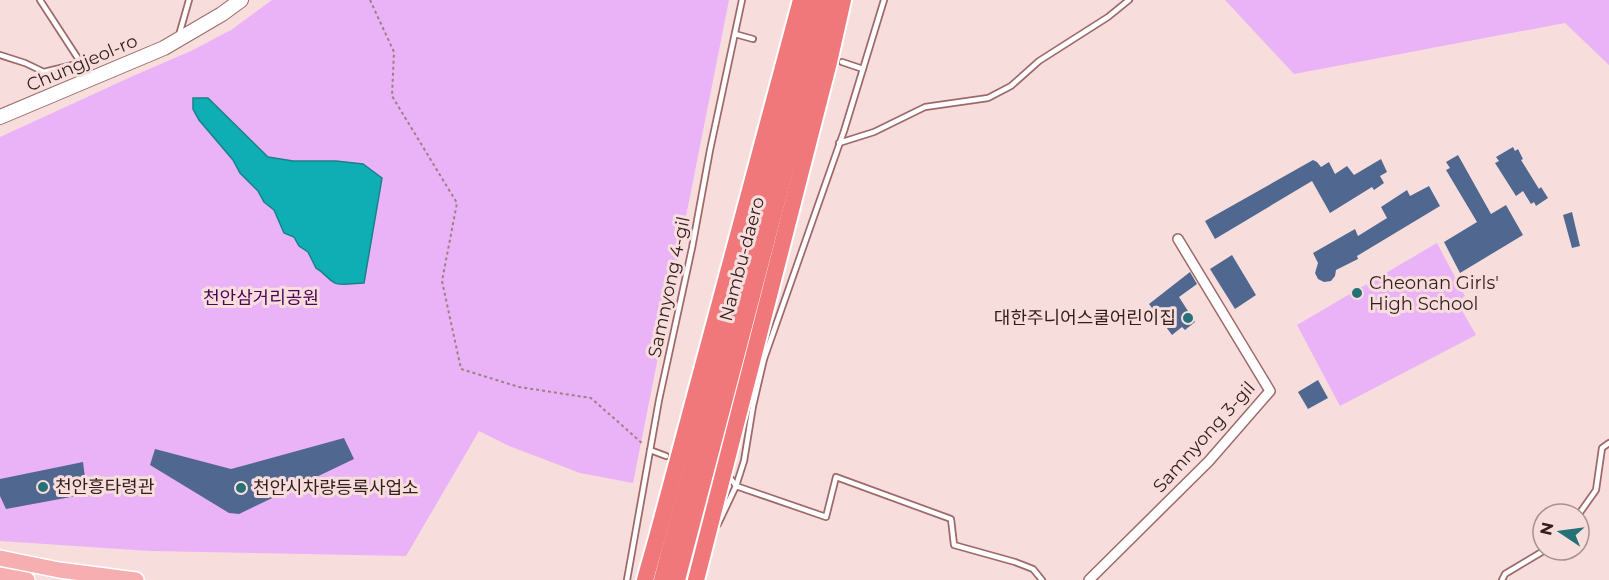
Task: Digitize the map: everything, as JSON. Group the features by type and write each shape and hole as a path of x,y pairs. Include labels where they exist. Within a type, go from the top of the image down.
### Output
{"highway":[{"path":"645,580 801,0"},
{"name":"Nambu-daero","path":"685,526 814,0"},
{"name":"Nambu-daero","path":"685,526 830,0"},
{"path":"696,580 843,0"},
{"path":"662,580 685,526"},
{"path":"677,580 685,526"},
{"path":"632,580 658,534"},
{"path":"703,546 703,580"}],"main road":[{"path":"0,558 59,570 135,580"},
{"path":"0,575 27,580"}],"street":[{"name":"Chungjeol-ro","path":"0,117 164,48 222,14 241,0"},
{"name":"Samnyong 3-gil","path":"1089,580 1209,461 1270,391 1178,239"}],"lane":[{"path":"40,0 93,78"},
{"path":"177,40 189,0"},
{"name":"Samnyong 4-gil","path":"627,580 658,400 692,248 742,0"},
{"path":"703,546 717,526 736,486 744,461 764,359 839,143 884,0"},
{"path":"839,143 874,132 925,107 988,98 1011,87 1039,61 1108,17 1129,0"},
{"path":"735,34 753,39"},
{"path":"0,55 44,72 81,63"},
{"path":"842,62 863,69"},
{"path":"1588,502 1596,490 1602,448 1609,443"},
{"path":"650,450 666,456"},
{"path":"731,479 736,486 826,517 836,477 951,519 954,545 1015,561 1033,569 1042,580"},
{"path":"1502,580 1505,574 1531,558"}],"path":[{"path":"370,0 394,52 392,96 457,202 442,280 461,369 519,387 591,398 650,450"}],"green space":[{"name":"천안삼거리공원","path":"272,0 729,0 633,483 580,473 509,446 479,431 406,556 150,551 0,541 0,137 191,51 231,30"},
{"path":"1225,0 1609,0 1609,65 1565,23 1294,74"},
{"path":"1437,243 1465,296 1457,302 1476,335 1340,406 1297,325"}],"water":[{"path":"193,98 208,98 268,157 293,161 336,161 363,164 382,178 364,283 337,284 316,268 308,252 299,246 294,237 284,233 274,210 264,202 258,191 240,173 233,160 199,120 193,109"}],"building":[{"path":"1513,147 1515,151 1518,149 1523,159 1521,160 1539,189 1541,187 1548,198 1536,206 1534,202 1531,204 1523,191 1516,196 1495,163 1499,161 1496,157"},
{"path":"1458,155 1491,214 1506,205 1523,235 1460,273 1444,242 1477,222 1446,170 1450,168 1446,162"},
{"path":"1381,159 1387,172 1380,176 1384,183 1374,190 1372,187 1330,213 1312,181 1215,239 1205,221 1313,160 1321,167 1329,162 1335,174 1347,166 1354,175"},
{"path":"1429,186 1440,206 1357,256 1358,259 1336,270 1331,281 1324,282 1318,279 1315,273 1318,263 1313,253 1355,229 1358,236 1387,218 1381,207 1407,190 1410,196"},
{"path":"1572,212 1580,246 1572,248 1563,215"},
{"path":"1232,255 1256,295 1235,309 1210,269"},
{"path":"1190,272 1197,284 1179,297 1195,322 1185,330 1182,327 1172,335 1149,304"},
{"path":"1318,380 1328,398 1308,409 1298,392"},
{"name":"천안시차량등록사업소","path":"344,438 354,459 239,514 229,513 150,465 155,449 231,469"},
{"name":"천안흥타령관","path":"83,462 87,494 6,509 0,496 0,479"}],"place":[{"name":"Cheonan Girls' High School","path":"1357,293"},
{"name":"대한주니어스쿨어린이집","path":"1188,318"},
{"name":"천안흥타령관","path":"43,487"},
{"name":"천안시차량등록사업소","path":"241,488"}]}
